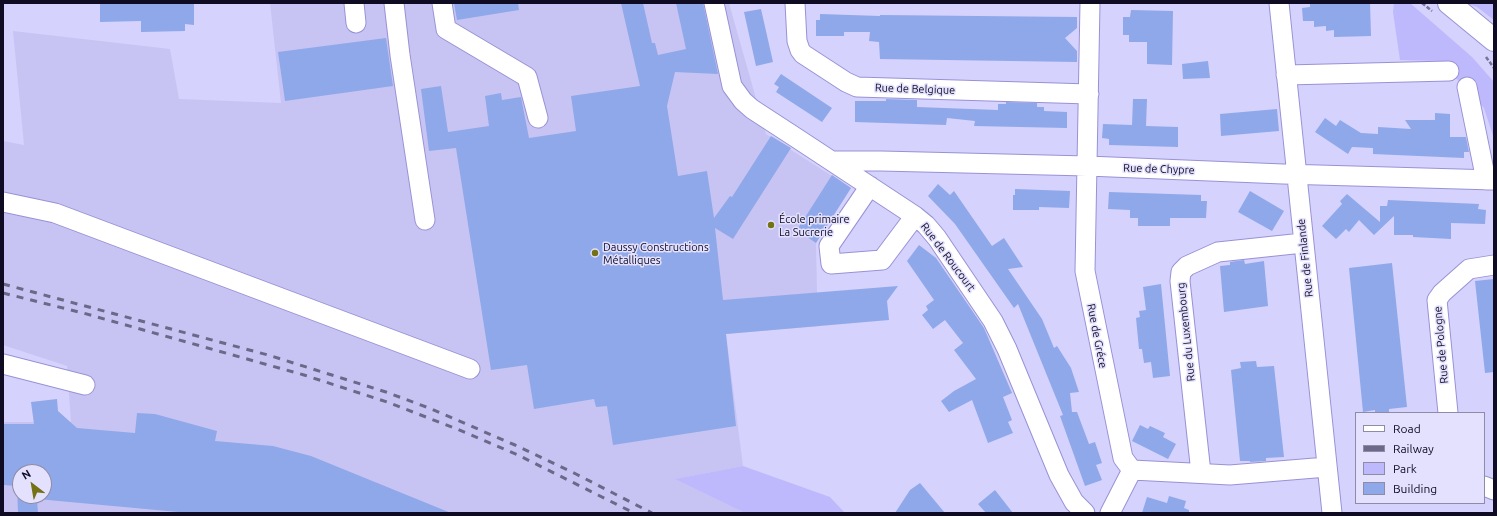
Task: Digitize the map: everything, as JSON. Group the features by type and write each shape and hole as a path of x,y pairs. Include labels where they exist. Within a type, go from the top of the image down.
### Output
{"highway":[{"path":"1449,3 1494,40"}],"street":[{"path":"354,3 356,23"},
{"path":"394,3 400,55 425,220"},
{"path":"442,3 446,28 527,77 538,118"},
{"name":"Rue de Roucourt","path":"714,3 730,80 738,96 752,109 915,216 934,235 993,321 1007,349 1059,475 1072,498 1085,513"},
{"name":"Rue de Belgique","path":"795,3 797,41 800,50 803,54 846,82 857,87 1089,94"},
{"name":"Rue de Gréce","path":"1090,3 1086,278 1121,451 1123,458 1132,470"},
{"name":"Rue de Finlande","path":"1278,3 1332,513"},
{"path":"1286,75 1449,71"},
{"path":"1467,87 1490,180"},
{"name":"Rue de Chypre","path":"832,161 1087,166 1490,180"},
{"path":"870,186 829,246 831,264 882,260 915,216"},
{"path":"3,202 55,213 470,369"},
{"name":"Rue du Luxembourg","path":"1201,473 1180,280 1181,272 1187,266 1218,252 1303,243"},
{"name":"Rue de Pologne","path":"1448,412 1437,300 1442,293 1469,269 1494,265"},
{"path":"3,364 85,385"},
{"path":"1110,513 1132,470 1239,475 1327,467"}],"shaded area":[{"path":"270,3 729,3 766,134 851,188 816,243 817,292 820,326 726,334 743,466 676,479 745,513 3,513 3,422 71,422 67,366 3,345 3,141 24,145 13,31 170,49 179,99 281,103"}],"green space":[{"path":"1394,3 1410,3 1472,57 1494,82 1494,139 1484,108 1440,61 1400,60 1393,12"},
{"path":"1465,3 1494,3 1494,20 1477,7"},
{"path":"743,466 830,497 845,513 745,513 675,479"}],"building":[{"path":"100,3 194,3 194,25 185,24 185,31 141,32 141,21 100,22"},
{"path":"454,3 518,3 519,10 457,20"},
{"name":"Daussy Constructions Métalliques","path":"621,3 643,3 652,43 655,43 658,55 686,49 676,3 703,3 718,74 675,72 667,106 678,176 707,171 714,218 730,196 732,197 771,136 791,148 733,239 715,228 723,300 898,286 887,301 889,320 726,334 736,426 613,445 607,406 596,407 594,399 534,409 527,365 491,370 456,148 429,151 421,89 441,86 448,132 489,126 485,96 501,93 502,100 521,97 529,138 576,131 571,96 640,86"},
{"path":"1310,3 1370,3 1371,36 1334,37 1334,30 1326,31 1326,26 1314,27 1314,21 1303,21 1302,8 1310,7"},
{"path":"761,9 773,62 756,66 744,12"},
{"path":"1131,10 1173,11 1172,65 1147,64 1147,42 1129,42 1129,35 1123,35 1123,17 1130,17"},
{"path":"820,14 880,16 1077,17 1077,28 1065,38 1077,51 1077,62 880,59 879,42 869,41 870,32 844,32 844,36 816,36 816,20 820,20"},
{"path":"386,38 393,86 285,101 278,52"},
{"path":"1208,61 1210,78 1183,79 1182,64"},
{"path":"781,74 832,108 822,122 776,92 779,87 774,84"},
{"path":"886,99 917,100 917,107 998,110 998,104 1006,104 1006,102 1037,103 1037,107 1044,107 1044,111 1067,112 1067,128 974,126 975,121 947,118 946,125 855,122 855,101 886,101"},
{"path":"1133,99 1147,99 1146,126 1178,127 1178,147 1109,145 1109,139 1102,138 1103,124 1132,125"},
{"path":"1277,109 1279,131 1221,136 1220,114"},
{"path":"1435,113 1450,114 1450,137 1466,137 1469,152 1464,152 1464,158 1373,154 1373,148 1352,147 1348,154 1315,132 1325,118 1336,126 1340,120 1361,133 1378,134 1378,127 1411,129 1405,120 1435,120"},
{"path":"832,175 851,188 816,243 797,230"},
{"path":"938,184 950,195 954,191 992,246 1004,238 1023,267 1008,269 1042,319 1054,348 1057,346 1071,368 1079,392 1070,393 1072,412 1077,412 1089,444 1095,442 1102,463 1096,465 1102,480 1085,486 1060,416 1063,415 1018,304 1014,308 955,224 928,196"},
{"path":"1015,189 1070,191 1069,208 1039,207 1039,210 1013,210 1013,195 1015,195"},
{"path":"1250,191 1284,211 1272,231 1238,212"},
{"path":"1109,192 1201,195 1201,201 1207,201 1206,218 1170,218 1170,226 1138,226 1138,218 1130,218 1130,210 1108,209"},
{"path":"1347,194 1380,222 1380,206 1387,206 1388,200 1479,204 1478,209 1486,210 1485,224 1451,223 1451,239 1413,237 1413,235 1394,235 1394,216 1374,235 1359,220 1349,232 1346,229 1336,239 1322,226 1342,204 1340,201"},
{"path":"919,245 936,258 984,328 1012,393 1003,397 1012,420 1008,422 1013,433 988,443 972,400 949,412 941,401 954,391 976,379 954,350 963,343 945,320 933,329 922,315 928,310 926,306 934,300 907,261"},
{"path":"1244,260 1245,264 1264,261 1268,306 1224,312 1220,266 1230,265 1230,262"},
{"path":"1392,263 1407,407 1389,409 1389,412 1375,412 1375,410 1363,412 1349,268"},
{"path":"1494,279 1494,372 1485,373 1475,281"},
{"path":"1161,284 1170,376 1153,378 1151,362 1144,363 1142,349 1139,349 1136,318 1140,317 1139,311 1146,310 1143,287"},
{"path":"1256,361 1257,367 1274,366 1284,457 1266,458 1266,461 1240,461 1231,370 1241,368 1240,362"},
{"path":"57,399 58,411 77,428 135,433 137,413 155,414 217,431 215,441 273,446 311,456 451,513 189,513 52,500 52,464 12,464 12,486 3,485 3,424 34,424 31,402"},
{"path":"1140,425 1148,429 1150,426 1165,433 1163,437 1176,444 1168,459 1132,441"},
{"path":"920,483 945,513 895,513 910,490"},
{"path":"995,490 1013,513 986,513 978,504"},
{"path":"1169,496 1186,501 1184,508 1189,510 1189,513 1142,513 1147,497 1167,503"},
{"path":"18,504 37,504 38,513 18,513"}],"railway":[{"path":"3,284 268,355 386,392 429,408 515,445 652,513"},
{"path":"3,293 83,313 304,375 387,402 457,429 518,455 634,513"}],"place":[{"name":"École primaire La Sucrerie","path":"771,225"},
{"name":"Daussy Constructions Métalliques","path":"595,253"}]}
